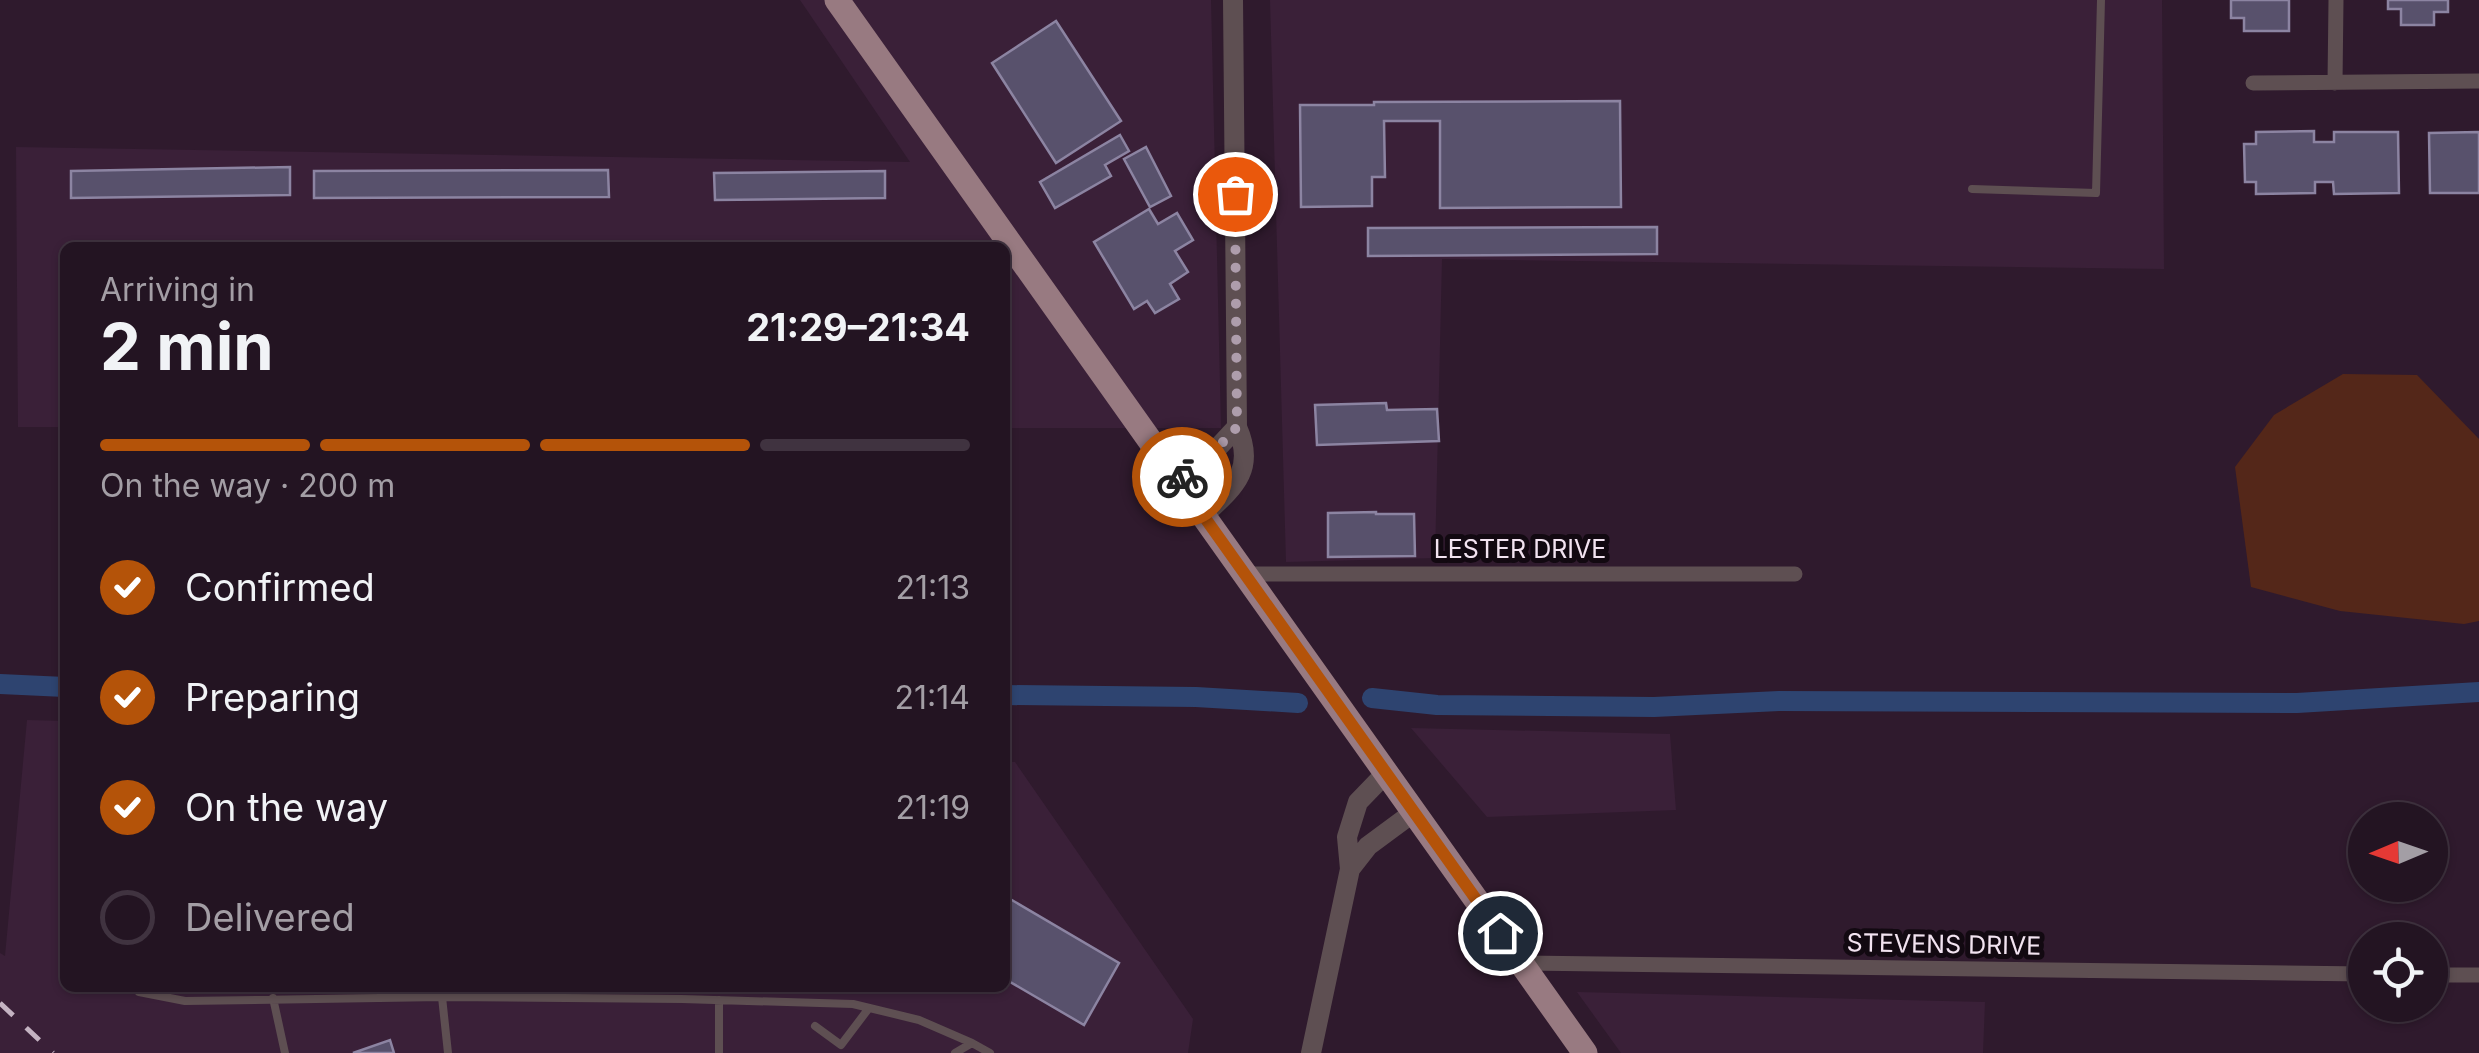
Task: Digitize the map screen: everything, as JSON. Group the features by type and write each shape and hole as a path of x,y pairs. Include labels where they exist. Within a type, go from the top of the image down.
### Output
{"main road":[{"path":"837,0 1009,242"},
{"path":"1010,244 1585,1053"}],"street":[{"path":"1204,515 1233,488 1242,471 1246,447 1237,427 1233,0"},
{"path":"2335,82 2336,0"},
{"path":"2253,83 2479,81"},
{"path":"1178,480 1210,456 1237,427"},
{"name":"LESTER DRIVE","path":"1244,574 1796,574"},
{"path":"1311,1053 1350,869 1347,837 1358,802 1386,773"},
{"path":"1350,869 1368,846 1414,812"},
{"name":"STEVENS DRIVE","path":"1522,963 2348,974"},
{"path":"2448,975 2479,976"}],"lane":[{"path":"1972,188 2096,193 2101,0"},
{"path":"138,992 184,1001 442,997 853,1004 918,1020 990,1053"},
{"path":"442,997 448,1053"},
{"path":"274,998 285,1053"},
{"path":"719,1000 719,1053"},
{"path":"814,1026 841,1045 868,1008"},
{"path":"955,1053 972,1043"}],"shaded area":[{"path":"800,0 1211,0 1221,428 1010,428 1010,242 60,242 60,427 18,427 16,147 910,162"},
{"path":"1270,0 2162,0 2164,269 1442,259 1435,558 1286,562"},
{"path":"2343,374 2417,375 2479,439 2479,621 2464,624 2340,611 2251,587 2235,467 2274,415"},
{"path":"27,720 60,721 60,992 1010,992 1010,762 1015,762 1193,1019 1188,1053 0,1053 0,953 5,956"},
{"path":"1411,728 1670,734 1676,810 1487,817"},
{"path":"1577,992 1985,1002 1983,1053 1621,1053"}],"building":[{"path":"2231,0 2289,0 2289,31 2244,31 2244,18 2231,18"},
{"path":"2388,0 2448,0 2448,12 2434,12 2434,25 2401,25 2401,9 2388,9"},
{"path":"1056,21 1121,121 1056,163 992,63"},
{"path":"1620,101 1621,207 1440,208 1440,121 1384,121 1385,177 1372,177 1372,206 1301,207 1300,105"},
{"path":"2314,131 2314,142 2334,142 2334,132 2398,132 2399,193 2334,194 2333,182 2315,182 2315,193 2256,194 2256,182 2245,182 2244,144 2256,144 2256,132"},
{"path":"2479,132 2479,193 2430,193 2429,133"},
{"path":"1120,135 1129,151 1105,165 1111,176 1055,208 1040,182"},
{"path":"1146,147 1171,196 1150,207 1124,159"},
{"path":"290,167 290,195 71,198 71,171"},
{"path":"608,170 609,197 314,198 314,171"},
{"path":"885,171 885,198 715,200 714,173"},
{"path":"1149,209 1158,224 1177,213 1193,240 1175,251 1188,272 1170,284 1179,299 1155,313 1147,301 1134,309 1094,242"},
{"path":"1657,227 1657,254 1368,256 1368,228"},
{"path":"1386,403 1387,410 1437,409 1439,441 1317,445 1315,405"},
{"path":"1328,513 1414,514 1415,556 1328,557"},
{"path":"1010,899 1119,963 1084,1025 1010,982"},
{"path":"390,1040 394,1053 353,1053"}],"waterway":[{"path":"0,684 60,687"},
{"path":"1372,698 1437,705 1654,707 1779,701 2297,703 2479,692"},
{"path":"1010,695 1196,697 1298,703"}],"railway":[{"path":"0,1003 53,1053"}],"way so far":[{"path":"1182,477 1210,456 1237,427 1235,194"}],"route":[{"path":"1182,477 1178,480 1500,933"}]}
